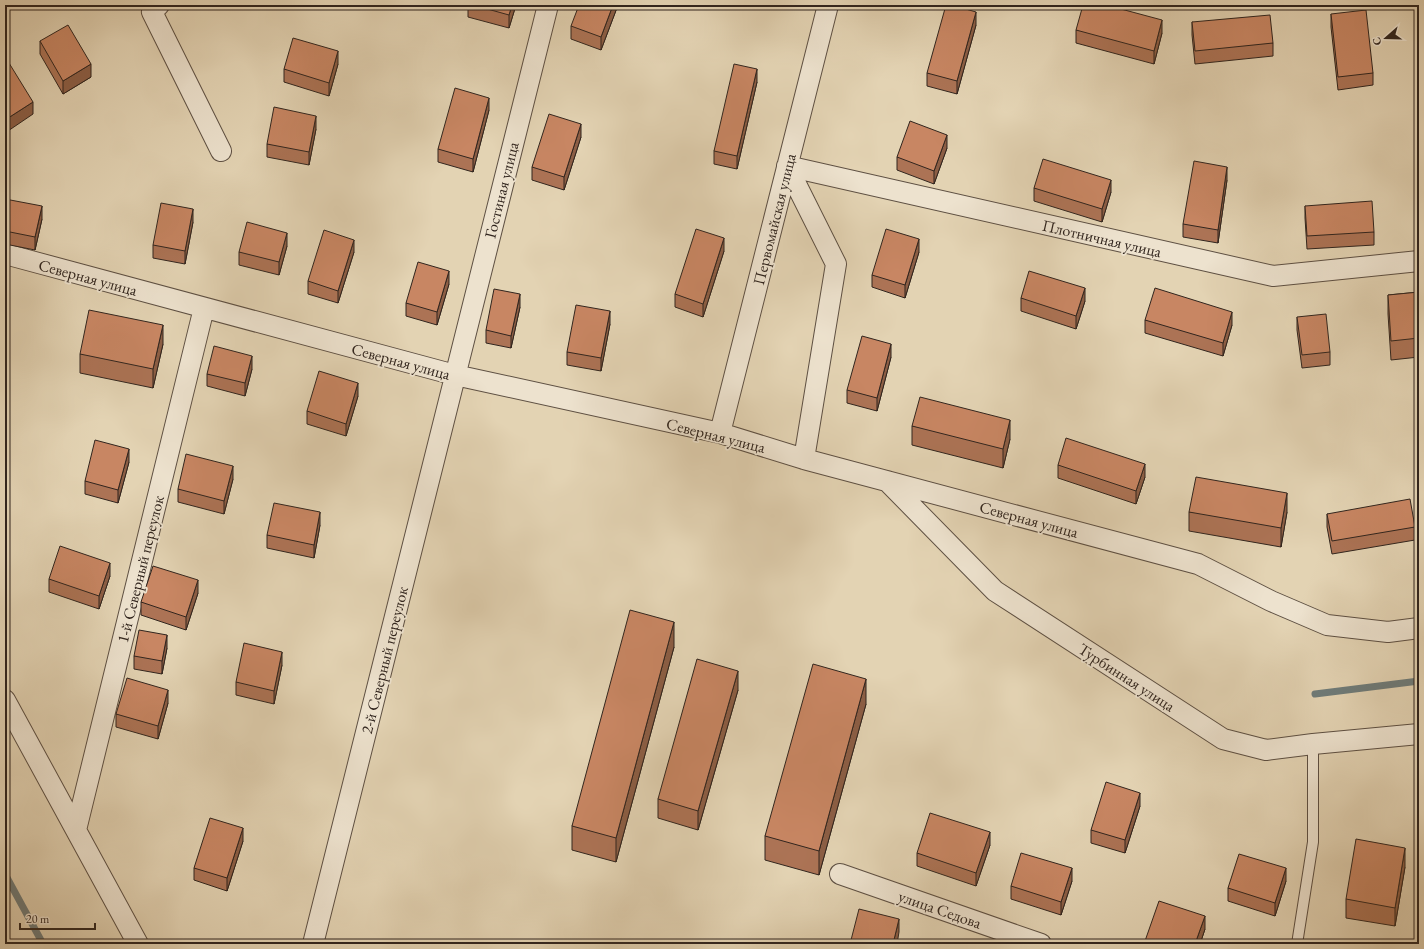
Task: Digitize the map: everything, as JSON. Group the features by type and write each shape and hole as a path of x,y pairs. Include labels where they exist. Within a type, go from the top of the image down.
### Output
{"street":[{"path":"159,5 152,12 221,151"},
{"name":"Гостиная улица","path":"455,375 548,5"},
{"name":"Первомайская улица","path":"720,433 828,5"},
{"path":"788,166 836,264 804,459"},
{"name":"Плотничная улица","path":"788,166 1273,276 1419,261"},
{"name":"Северная улица","path":"5,254 455,375 720,433 804,459 1198,564 1271,601 1327,625 1388,632 1419,628"},
{"name":"1-й Северный переулок","path":"76,830 204,308"},
{"name":"2-й Северный переулок","path":"313,944 455,375"},
{"name":"Турбинная улица","path":"887,481 995,591 1223,739 1266,750 1419,734"},
{"path":"5,700 138,944"},
{"name":"улица Седова","path":"840,874 1040,944"}],"lane":[{"path":"1296,944 1313,842 1313,744"}],"building":[{"path":"473,5 512,5 509,15"},
{"path":"579,5 613,5 601,37 571,26"},
{"path":"946,5 952,5 976,12 957,81 927,73"},
{"path":"1083,5 1106,5 1162,20 1154,51 1076,30"},
{"path":"1366,10 1373,73 1338,77 1331,14"},
{"path":"1270,15 1273,43 1195,51 1192,22"},
{"path":"68,25 91,64 63,81 40,41"},
{"path":"293,38 338,51 329,83 284,69"},
{"path":"9,63 33,102 5,120 5,66"},
{"path":"734,64 757,69 737,156 714,151"},
{"path":"455,88 489,98 473,159 438,149"},
{"path":"274,107 316,116 309,152 267,144"},
{"path":"549,114 581,124 564,177 532,167"},
{"path":"910,121 947,135 934,171 897,157"},
{"path":"1043,159 1111,180 1102,209 1034,188"},
{"path":"1194,161 1227,167 1218,230 1183,224"},
{"path":"5,199 42,206 35,237 5,231"},
{"path":"1372,201 1374,232 1307,236 1305,206"},
{"path":"161,203 193,209 185,251 153,245"},
{"path":"247,222 287,233 279,262 239,252"},
{"path":"696,229 724,238 703,304 675,294"},
{"path":"886,229 919,239 905,285 872,275"},
{"path":"324,230 354,240 338,291 308,281"},
{"path":"418,262 449,271 437,312 406,303"},
{"path":"1029,271 1085,288 1076,316 1021,298"},
{"path":"1155,288 1232,312 1223,343 1145,320"},
{"path":"494,289 520,294 511,336 486,330"},
{"path":"1419,292 1419,338 1391,341 1388,295"},
{"path":"576,305 610,311 601,358 567,352"},
{"path":"89,310 163,325 153,369 80,354"},
{"path":"1326,314 1330,352 1302,355 1297,317"},
{"path":"862,336 891,344 877,398 847,390"},
{"path":"214,346 252,356 245,383 207,374"},
{"path":"319,371 358,383 346,424 307,411"},
{"path":"920,397 1010,420 1003,449 912,426"},
{"path":"1066,438 1145,464 1136,491 1058,465"},
{"path":"95,440 129,449 118,490 85,481"},
{"path":"186,454 233,466 224,501 178,489"},
{"path":"1196,477 1287,493 1281,528 1189,512"},
{"path":"1410,499 1415,527 1332,541 1327,514"},
{"path":"274,503 320,512 314,545 267,535"},
{"path":"60,546 110,563 99,596 49,579"},
{"path":"153,566 198,580 186,617 141,602"},
{"path":"630,610 674,622 616,838 572,826"},
{"path":"139,630 167,635 162,661 134,656"},
{"path":"244,643 282,652 274,691 236,682"},
{"path":"697,659 738,671 698,811 658,799"},
{"path":"813,664 866,679 819,851 765,836"},
{"path":"127,678 168,690 158,726 116,714"},
{"path":"1106,782 1140,793 1125,840 1091,830"},
{"path":"930,813 990,832 976,873 917,853"},
{"path":"210,818 243,828 227,878 194,868"},
{"path":"1356,839 1405,848 1395,908 1346,899"},
{"path":"1021,853 1072,868 1061,902 1011,886"},
{"path":"1239,854 1286,868 1275,903 1228,888"},
{"path":"1159,901 1205,916 1195,944 1155,944 1145,941"},
{"path":"859,909 899,919 893,944 850,944"},
{"path":"922,941 930,944 921,944"}],"waterway":[{"path":"1315,694 1419,681"},
{"path":"5,874 43,944"}]}
